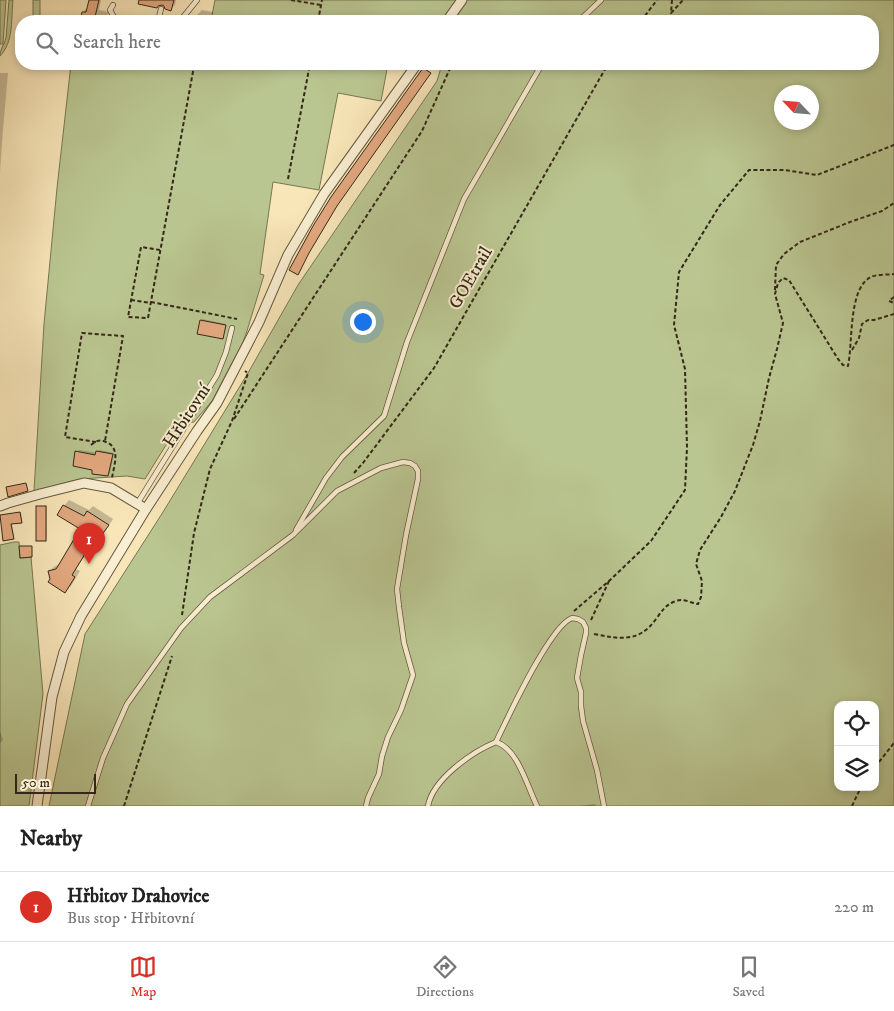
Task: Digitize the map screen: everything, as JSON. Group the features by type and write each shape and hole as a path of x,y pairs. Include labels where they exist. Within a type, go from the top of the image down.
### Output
{"street":[{"path":"451,15 462,0"},
{"name":"Hřbitovní","path":"37,806 52,697 64,652 81,616 146,509 217,403 259,322 288,255 320,202 413,70"},
{"path":"0,506 84,483 111,488 146,509"}],"lane":[{"path":"185,15 197,0"},
{"path":"585,15 601,0"},
{"path":"113,5 110,10 113,15"},
{"path":"160,15 161,9"},
{"path":"293,535 326,478 342,457 384,416 407,342 464,199 539,70"},
{"path":"137,504 217,375 226,352 232,328"},
{"path":"88,806 103,758 127,704 180,628 210,597 293,535 337,491 381,468 403,462 415,466 418,471 397,589 404,643 413,675 401,710 388,737 378,774 366,806"},
{"path":"496,742 548,643 564,622 572,618 578,619 584,625 586,633 577,678 581,692 583,721 597,770 604,806"},
{"path":"428,806 431,795 451,772 467,758 482,748 496,742 503,744 514,756 537,806"}],"path":[{"path":"291,0 321,5"},
{"path":"319,15 322,0"},
{"path":"646,15 657,0"},
{"path":"672,0 671,13 683,0"},
{"path":"160,250 141,247 128,317 148,318 193,70"},
{"path":"288,179 309,70"},
{"path":"232,421 422,131 449,70"},
{"name":"GOEtrail","path":"350,477 363,463 434,368 605,70"},
{"path":"564,622 651,541 686,490 688,447 685,368 674,325 680,272 720,205 749,170 786,170 817,175 894,145"},
{"path":"609,582 586,633 618,638 634,636 648,629 665,606 677,600 698,604 701,597 702,581 696,564 700,550 722,517 735,491 753,445 777,349 782,323 774,294 776,265 784,254 800,242 882,211 894,204"},
{"path":"850,360 856,300 862,283 872,276 894,274"},
{"path":"774,294 778,283 783,278 788,280 838,359 843,365 848,366 851,350 859,338 862,324 868,320 894,314"},
{"path":"894,297 889,301 894,303"},
{"path":"131,300 237,319"},
{"path":"96,442 65,437 82,333 123,336 105,441"},
{"path":"180,628 194,533 210,469 232,421 248,373 236,366"},
{"path":"91,445 101,440 109,443 114,449 116,455 111,488"},
{"path":"124,806 172,656"},
{"path":"879,762 894,743"},
{"path":"852,806 859,791"}],"green space":[{"path":"0,0 6,0 3,44 0,44"},
{"path":"9,0 13,0 10,37 0,56 6,38"},
{"path":"33,0 40,0 40,15 33,15"},
{"path":"215,0 894,0 894,806 49,806 85,634 163,512 248,373 298,285 437,81 440,70 879,70 879,15 212,15"},
{"path":"70,70 387,70 381,101 338,93 319,190 273,182 260,274 264,275 243,342 212,401 194,422 179,424 145,479 127,476 80,479 34,491 44,324"},
{"path":"19,542 20,558 31,557 43,694 29,806 0,806 0,545"}],"building":[{"path":"89,0 99,0 95,15 81,15 82,12 86,12"},
{"path":"139,0 174,0 171,11 165,9 162,5 157,8 138,4"},
{"path":"422,70 431,73 337,206 298,275 289,270 331,197"},
{"path":"200,320 226,325 223,339 197,334"},
{"path":"75,451 95,455 96,451 113,454 108,476 92,474 92,470 73,466"},
{"path":"26,483 28,491 8,497 6,487"},
{"path":"63,505 84,516 87,511 109,525 98,540 95,538 72,575 75,577 65,593 48,582 50,579 48,571 56,569 80,529 57,515"},
{"path":"36,506 46,506 46,541 36,541"},
{"path":"20,512 22,523 11,524 14,539 3,541 0,515"},
{"path":"19,546 32,546 32,557 20,558"}],"place":[{"name":"Hřbitov Drahovice","path":"89,564"}]}
